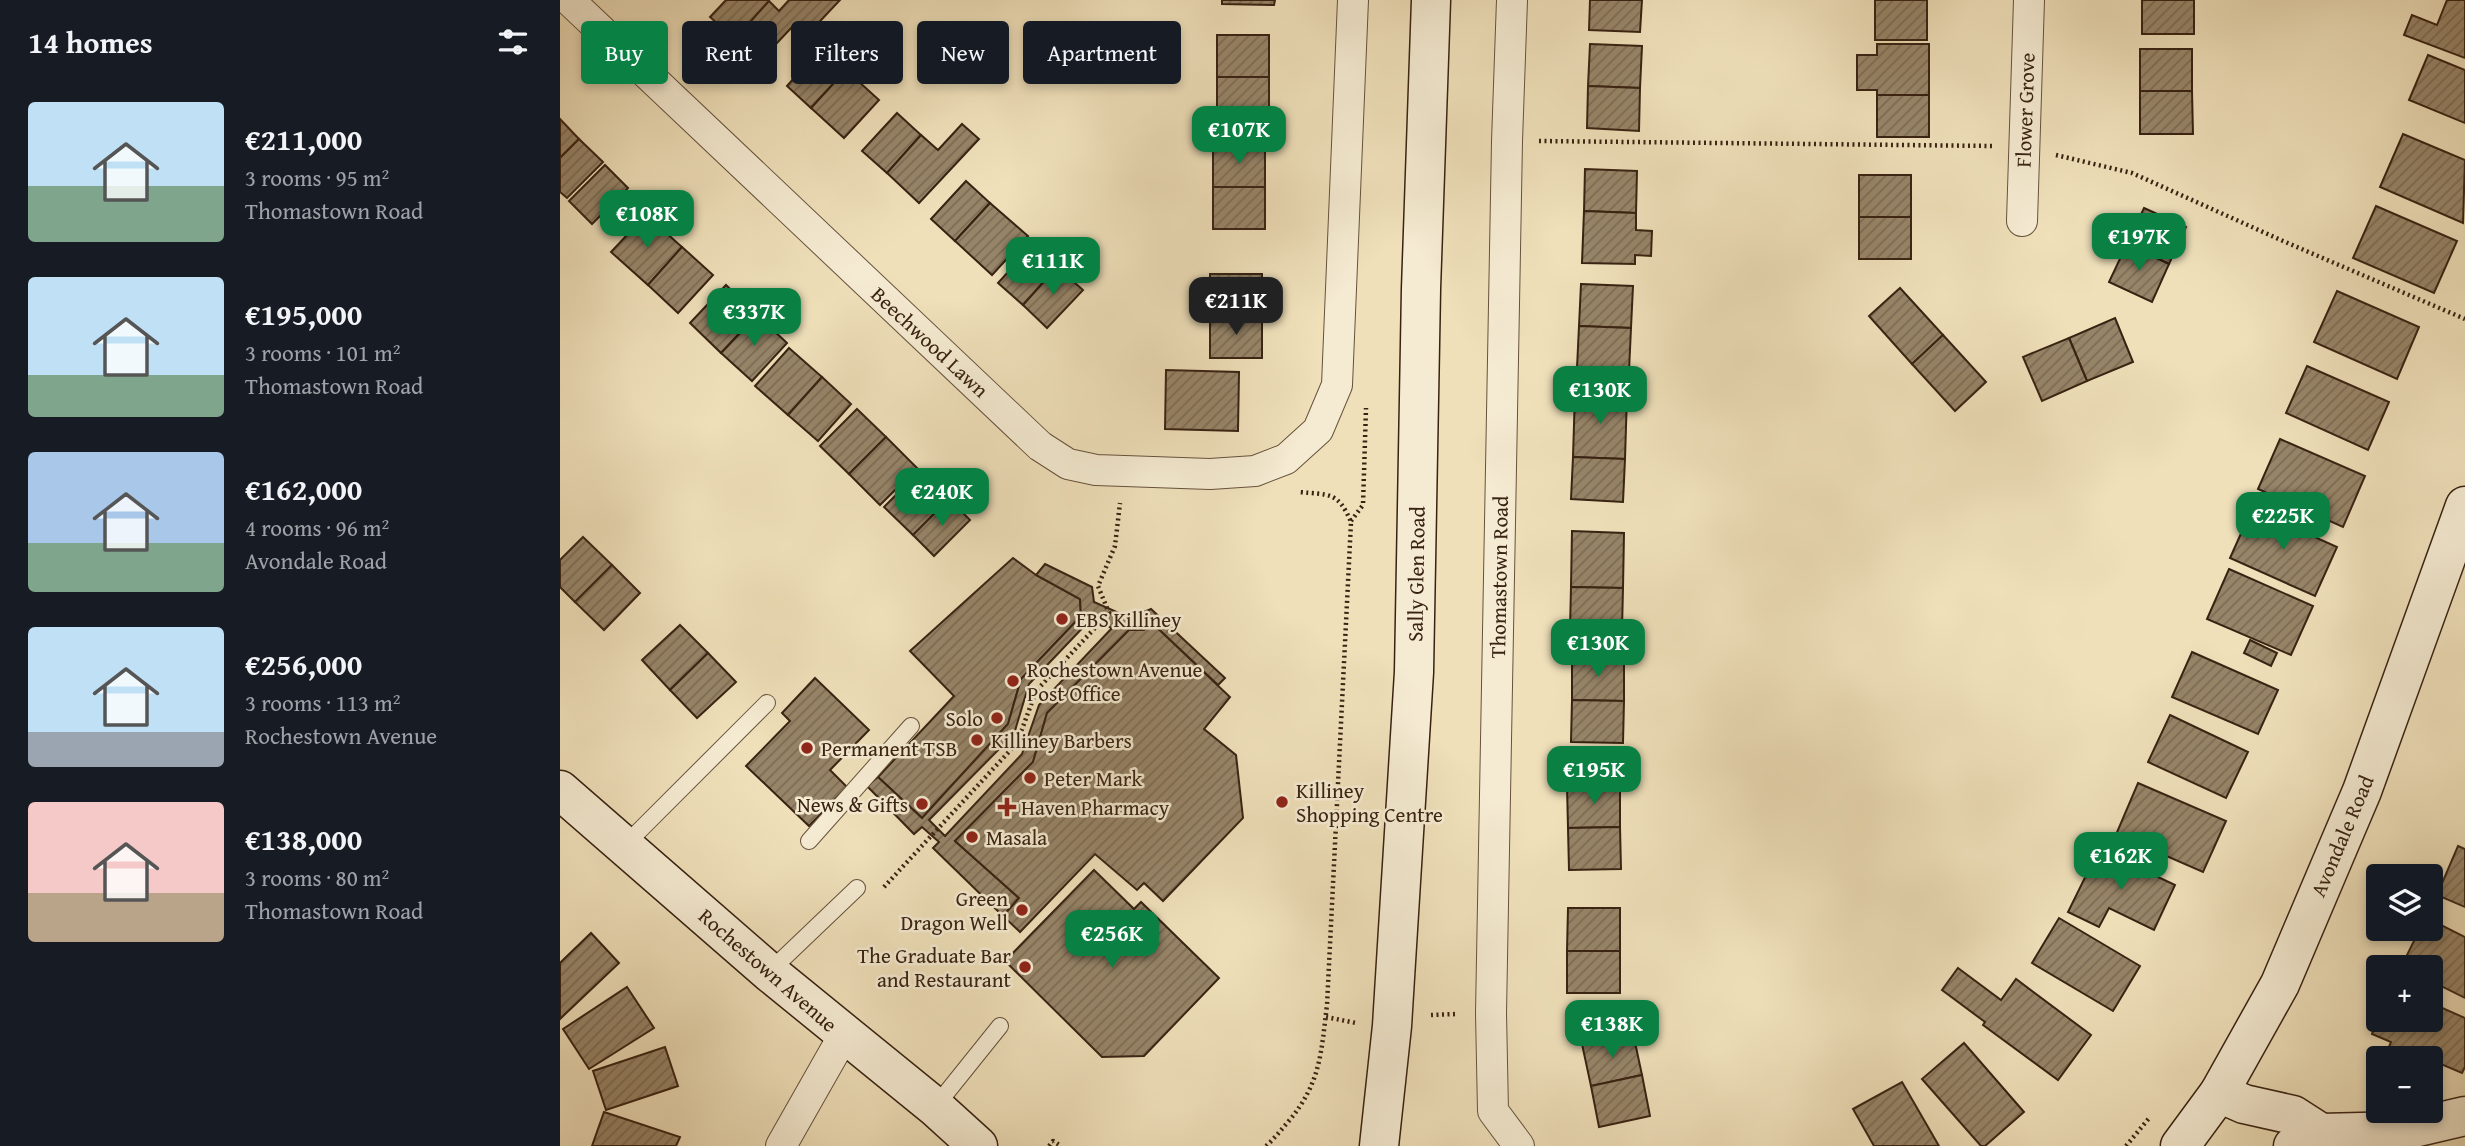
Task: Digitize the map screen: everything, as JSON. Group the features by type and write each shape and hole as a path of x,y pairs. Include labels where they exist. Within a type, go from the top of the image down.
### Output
{"main road":[{"name":"Sally Glen Road","path":"1379,1146 1391,1027 1414,672 1421,289 1431,0"},
{"name":"Avondale Road","path":"2180,1146 2219,1093 2280,984 2362,792 2465,506"},
{"name":"Rochestown Avenue","path":"560,790 769,972 935,1107 978,1146"},
{"path":"2219,1093 2244,1104 2293,1115 2312,1142 2401,1131 2465,1116"}],"street":[{"name":"Beechwood Lawn","path":"569,0 1040,446 1068,464 1096,470 1210,474 1255,471 1286,459 1318,430 1337,385 1353,0"},
{"name":"Thomastown Road","path":"1512,0 1491,1013 1493,1111 1519,1146"},
{"name":"Flower Grove","path":"2022,221 2029,0"},
{"path":"782,1146 844,1035"}],"lane":[{"path":"624,846 767,703"},
{"path":"809,841 911,726"},
{"path":"769,972 857,888"},
{"path":"935,1107 1000,1027"}],"path":[{"path":"1266,1146 1293,1116 1312,1088 1321,1058 1327,1005 1350,522 1343,503 1330,496 1297,492 1286,459"},
{"path":"879,892 1017,743 1036,691 1109,613 1098,586 1115,546 1124,471"},
{"path":"1326,1017 1348,1021"},
{"path":"1049,1146 1053,1141 1061,1146"}],"building":[{"path":"726,0 769,1 751,21 715,21 710,17"},
{"path":"789,0 840,0 820,21 791,21 791,28 777,43 777,21 751,21 769,1 779,11"},
{"path":"1222,0 1275,0 1274,5 1222,4"},
{"path":"1590,0 1642,0 1640,32 1589,30"},
{"path":"1875,0 1927,0 1927,40 1875,40"},
{"path":"2142,0 2194,0 2194,34 2142,34"},
{"path":"2447,0 2465,0 2465,58 2404,35 2412,15 2437,25"},
{"path":"1217,35 1269,35 1269,77 1217,77"},
{"path":"1590,44 1642,46 1640,88 1588,86"},
{"path":"1877,44 1929,44 1929,95 1877,95 1877,90 1857,90 1857,55 1877,55"},
{"path":"2140,49 2192,49 2192,91 2140,91"},
{"path":"2428,55 2465,70 2465,123 2409,100"},
{"path":"1217,77 1269,77 1269,119 1217,119"},
{"path":"791,82 791,84 833,84 811,108 787,86"},
{"path":"833,84 861,84 879,100 844,138 811,108"},
{"path":"1588,86 1640,88 1639,131 1587,128"},
{"path":"2140,91 2192,91 2193,134 2140,134"},
{"path":"1877,95 1929,95 1929,137 1877,137"},
{"path":"897,113 921,135 887,173 862,151"},
{"path":"560,119 579,139 560,158"},
{"path":"962,124 979,139 919,203 887,173 921,135 938,150"},
{"path":"2403,134 2465,160 2463,223 2380,187"},
{"path":"579,139 603,162 567,198 560,192 560,158"},
{"path":"1213,145 1265,145 1265,187 1213,187"},
{"path":"605,165 628,188 592,224 569,201"},
{"path":"1585,169 1637,171 1636,213 1584,211"},
{"path":"1859,175 1911,175 1911,217 1859,217"},
{"path":"966,181 990,203 955,241 931,219"},
{"path":"1213,187 1265,187 1265,229 1213,229"},
{"path":"990,203 1028,236 992,275 955,241"},
{"path":"2376,206 2457,241 2434,293 2353,258"},
{"path":"2144,208 2186,227 2169,264 2127,244"},
{"path":"1584,211 1636,213 1636,230 1652,231 1651,256 1635,255 1635,264 1582,263"},
{"path":"646,215 682,247 648,285 611,252"},
{"path":"1859,217 1911,217 1911,259 1859,259"},
{"path":"2127,244 2169,264 2152,302 2109,282"},
{"path":"1033,245 1057,267 1023,305 998,283"},
{"path":"682,247 713,275 678,313 648,285"},
{"path":"1057,267 1083,290 1047,328 1023,305"},
{"path":"1210,274 1262,274 1262,316 1210,316"},
{"path":"1581,284 1633,286 1631,328 1579,326"},
{"path":"726,285 757,315 721,353 690,323"},
{"path":"1900,288 1943,335 1912,364 1869,316"},
{"path":"2337,291 2419,327 2397,379 2314,342"},
{"path":"757,315 787,343 752,381 721,353"},
{"path":"1210,316 1262,316 1262,358 1210,358"},
{"path":"2115,318 2133,362 2087,381 2069,338"},
{"path":"1579,326 1631,328 1629,371 1577,368"},
{"path":"1943,335 1986,382 1955,411 1912,364"},
{"path":"2069,338 2087,381 2042,401 2023,357"},
{"path":"789,348 822,377 788,415 755,386"},
{"path":"2307,366 2389,402 2368,450 2286,413"},
{"path":"1166,370 1239,372 1238,431 1165,429"},
{"path":"822,377 851,404 818,441 788,415"},
{"path":"1575,392 1627,394 1625,459 1573,457"},
{"path":"857,409 886,437 849,474 820,446"},
{"path":"886,437 917,468 880,505 849,474"},
{"path":"2280,439 2365,476 2343,527 2258,489"},
{"path":"1573,457 1625,459 1623,502 1571,499"},
{"path":"920,471 949,499 913,535 884,507"},
{"path":"949,499 970,520 934,556 913,535"},
{"path":"2252,509 2337,547 2315,596 2230,558"},
{"path":"1572,531 1624,533 1623,588 1571,587"},
{"path":"583,537 612,565 575,602 560,587 560,560"},
{"path":"1013,558 1036,575 1080,599 1081,616 1021,679 1008,724 922,818 878,777 954,696 910,651"},
{"path":"1045,564 1092,587 1094,602 1130,618 1151,609 1225,678 1218,685 1151,622 1144,630 1129,630 1047,713 1033,762 955,841 1019,898 1003,916 933,848 939,842 922,827 914,834 867,786 878,777 922,818 1008,724 1021,679 1081,616 1080,599 1036,575","holes":["1091,619 1112,628 1039,705 1022,754 945,836 929,820 1014,734 1029,684"]},
{"path":"612,565 640,593 604,630 575,602"},
{"path":"2229,569 2313,606 2291,655 2207,619"},
{"path":"1571,587 1623,588 1622,630 1570,629"},
{"path":"1151,622 1230,697 1204,729 1236,755 1243,818 1163,901 1144,883 1137,890 1095,854 1020,932 1003,916 1019,898 955,841 1033,762 1047,713 1129,630 1144,630"},
{"path":"680,625 708,653 670,690 642,660"},
{"path":"2250,640 2277,653 2271,666 2244,653"},
{"path":"2192,652 2278,690 2258,734 2172,697"},
{"path":"708,653 736,682 697,718 670,690"},
{"path":"1572,658 1624,659 1624,701 1572,700"},
{"name":"Permanent TSB","path":"815,678 869,730 830,770 847,787 809,826 746,766 790,721 782,713"},
{"path":"1572,700 1624,701 1623,743 1571,742"},
{"path":"2170,715 2248,752 2226,798 2148,762"},
{"path":"2138,783 2226,821 2203,872 2146,847 2141,857 2112,844"},
{"path":"1567,785 1620,785 1620,827 1568,828"},
{"path":"1620,827 1621,869 1569,870 1568,828"},
{"path":"2458,846 2465,849 2465,907 2443,898 2443,881"},
{"path":"2099,849 2175,885 2154,930 2109,908 2099,927 2068,912"},
{"path":"1094,870 1134,909 1141,902 1219,978 1144,1056 1102,1057 1005,961"},
{"path":"1568,908 1620,908 1620,951 1567,951"},
{"path":"2059,918 2140,966 2113,1011 2032,963"},
{"path":"2443,926 2465,937 2465,998 2443,987 2443,955 2407,955 2414,941 2443,941"},
{"path":"591,933 619,963 560,1019 560,963"},
{"path":"1567,951 1620,951 1620,993 1567,993"},
{"path":"1958,968 2001,1000 2016,979 2091,1035 2058,1080 1983,1025 1985,1022 1942,990"},
{"path":"627,987 654,1028 589,1069 563,1029"},
{"path":"2443,1008 2465,1018 2465,1067 2462,1073 2443,1065 2443,1046 2389,1046 2391,1042 2372,1034 2443,1032"},
{"path":"1633,1033 1642,1075 1591,1086 1582,1044"},
{"path":"1964,1043 2024,1112 1985,1146 1981,1146 1922,1079"},
{"path":"665,1047 678,1086 606,1110 593,1071"},
{"path":"1642,1075 1650,1116 1599,1127 1591,1086"},
{"path":"1902,1082 1939,1146 1874,1146 1853,1109"},
{"path":"604,1112 680,1137 676,1146 592,1146"}],"place":[{"name":"EBS Killiney","path":"1062,619"},
{"name":"Rochestown Avenue Post Office","path":"1013,681"},
{"name":"Solo","path":"997,718"},
{"name":"Killiney Barbers","path":"977,740"},
{"name":"Permanent TSB","path":"807,748"},
{"name":"Peter Mark","path":"1030,778"},
{"name":"Killiney Shopping Centre","path":"1282,802"},
{"name":"News & Gifts","path":"922,804"},
{"name":"Haven Pharmacy","path":"1007,807"},
{"name":"Masala","path":"972,837"},
{"name":"Green Dragon Well","path":"1022,910"},
{"name":"The Graduate Bar and Restaurant","path":"1025,967"}]}
